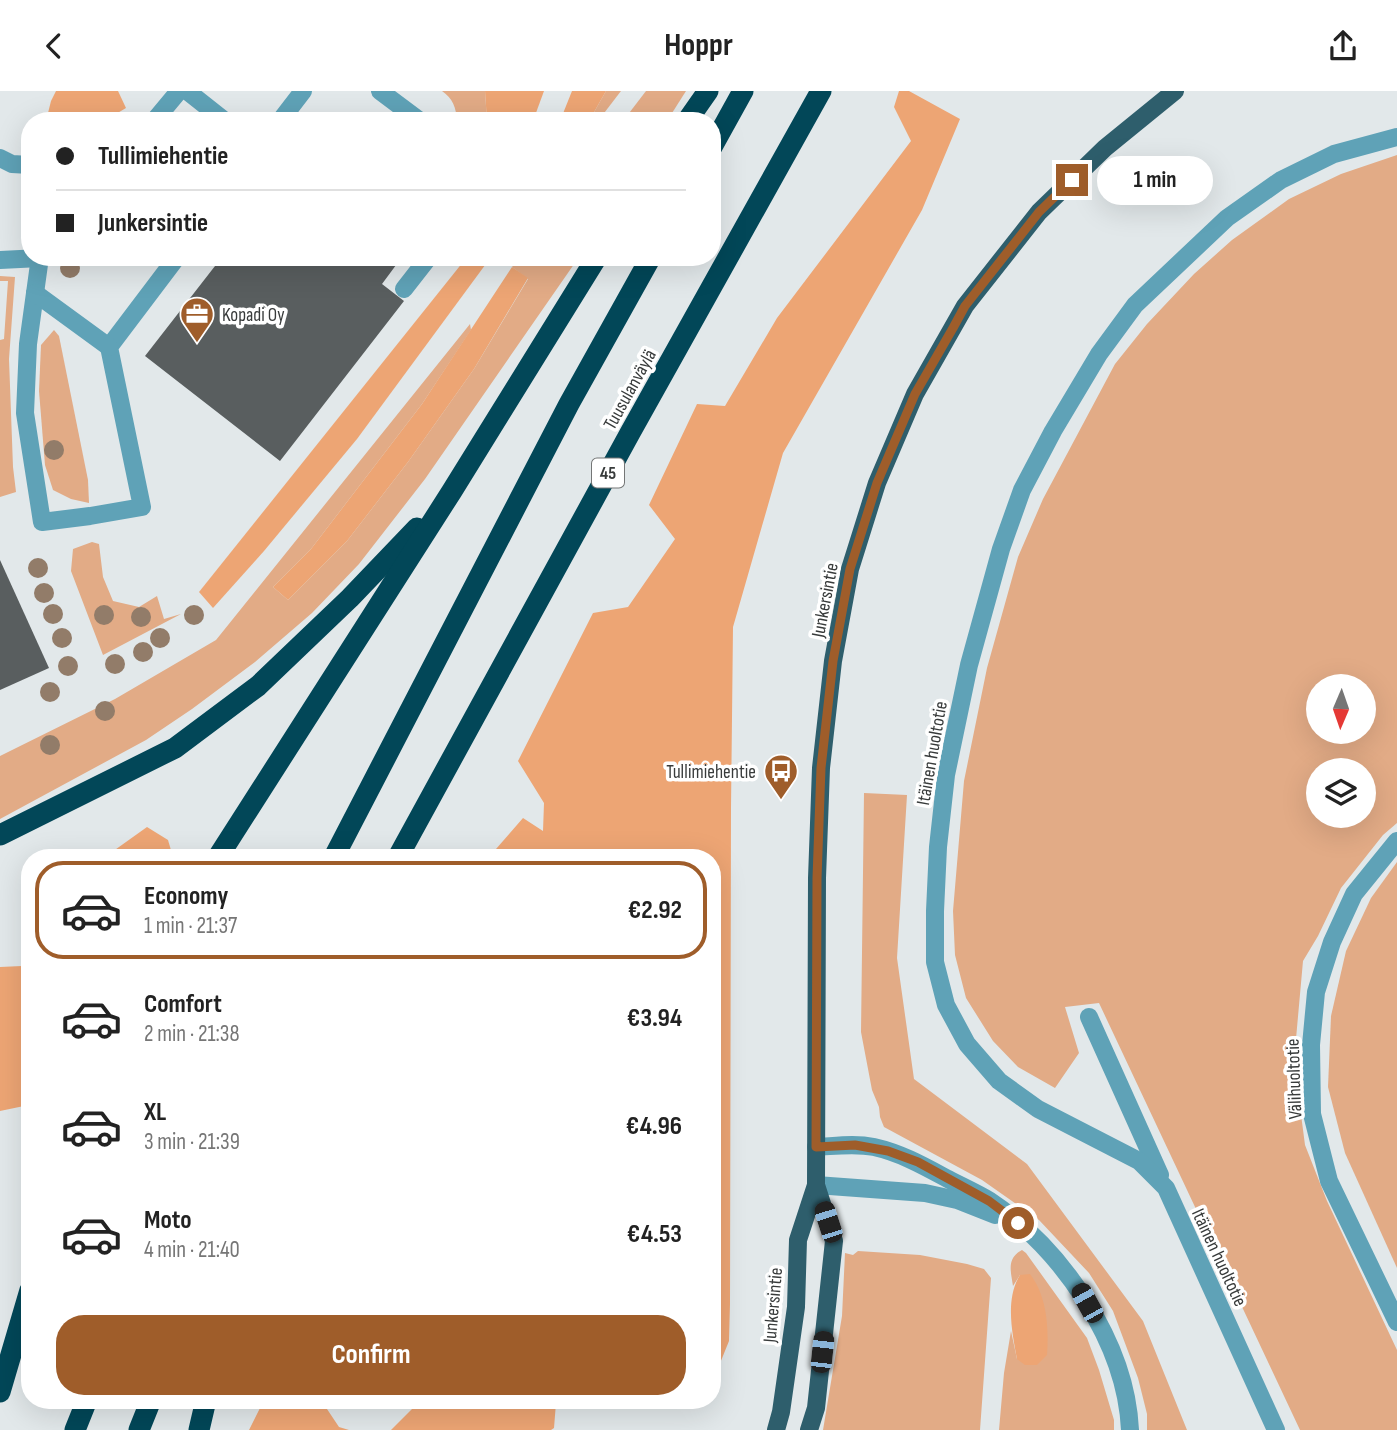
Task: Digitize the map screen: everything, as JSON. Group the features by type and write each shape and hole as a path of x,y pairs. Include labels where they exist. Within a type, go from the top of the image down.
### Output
{"highway":[{"path":"693,112 708,91"},
{"path":"721,131 743,91"},
{"name":"Tuusulanväylä","path":"402,849 821,91"},
{"path":"223,849 452,491 591,266"},
{"path":"338,849 569,404 646,266"},
{"path":"0,835 175,748 258,686 350,598 452,491"},
{"path":"0,1392 21,1321"},
{"path":"75,1430 84,1409"},
{"path":"139,1430 147,1409"},
{"path":"199,1430 204,1409"}],"main road":[{"name":"Junkersintie","path":"809,1430 816,1408 834,1241 816,1185 817,878 821,768 833,661 850,569 877,483 915,394 965,306 1039,212 1105,148 1175,91"},
{"name":"Junkersintie","path":"776,1430 796,1307 798,1240 816,1185"}],"street":[{"path":"162,112 179,91"},
{"path":"187,91 214,112"},
{"path":"287,112 303,91"},
{"path":"380,91 408,112"},
{"name":"Itäinen huoltotie","path":"1276,1430 1166,1188 1139,1161 1038,1109 999,1081 967,1044 946,1005 935,962 934,911 938,847 946,775 969,665 1001,549 1022,490 1099,354 1135,305 1227,218 1281,180 1334,154 1397,137"},
{"path":"0,159 21,164"},
{"path":"0,260 21,258"},
{"path":"35,293 109,347 142,507 42,522 25,413 27,344 39,266"},
{"path":"109,347 170,266"},
{"path":"404,289 422,266"},
{"name":"Välihuoltotie","path":"1397,841 1354,894 1332,942 1316,992 1311,1045 1312,1114 1329,1181 1397,1322"},
{"path":"1089,1017 1166,1188"},
{"path":"816,1147 855,1145 888,1151 918,1162 989,1201 1018,1223 1050,1254 1076,1285 1097,1321 1112,1350 1122,1380 1129,1408 1130,1430"},
{"path":"816,1185 925,1193 957,1200 1018,1223"}],"shaded area":[{"path":"56,91 118,91 126,108 119,112 48,112"},
{"path":"442,91 485,91 486,112 456,112 449,97"},
{"path":"485,91 544,91 536,112 486,112"},
{"path":"572,91 606,91 594,112 564,112"},
{"path":"606,91 621,91 605,112 594,112"},
{"path":"646,91 686,91 673,112 630,112"},
{"path":"899,91 909,91 960,119 922,210 783,453 733,627 730,1304 729,1341 721,1361 721,849 496,849 523,818 543,831 544,803 518,761 593,613 628,607 675,539 649,505 697,404 725,406 777,318 911,141 894,107"},
{"path":"1397,155 1397,823 1383,835 1341,888 1303,961 1294,1061 1305,1145 1327,1201 1397,1350 1397,1430 1300,1430 1099,1003 1065,1007 1079,1053 1055,1088 1018,1067 993,1041 966,998 955,955 953,911 964,781 987,668 1018,557 1043,499 1115,364 1147,324 1194,274 1232,240 1289,199 1341,174"},
{"path":"460,266 484,266 357,439 264,551 213,608 199,592"},
{"path":"573,266 425,479 359,564 312,613 255,662 192,709 146,740 0,819 0,756 115,699 216,640 470,324 471,330 422,404 311,549 273,587 288,600 347,541 408,462 474,369 528,279 512,267"},
{"path":"512,267 528,278 474,369 408,462 347,541 288,600 273,587 311,549 422,404"},
{"path":"0,276 15,277 9,359 16,492 0,497 0,340 4,339 8,281 0,281"},
{"path":"54,330 59,336 88,480 89,503 71,499 53,490 45,465 39,391 41,345"},
{"path":"92,542 99,544 103,577 113,601 139,607 157,596 164,619 181,614 103,655 71,571 73,549"},
{"path":"864,793 907,795 897,958 914,1079 1027,1164 1143,1321 1187,1430 1147,1430 1147,1414 1138,1378 1113,1311 1089,1273 1039,1220 982,1180 884,1127 872,1090 861,1032"},
{"path":"147,827 168,840 171,849 116,849"},
{"path":"1397,862 1397,1268 1345,1153 1328,1087 1331,1016 1346,951 1371,898"},
{"path":"21,966 21,1107 0,1111 0,967"},
{"path":"1022,1250 1087,1338 1114,1420 1114,1430 999,1430 1011,1331 1017,1359 1020,1275 1013,1286 1011,1266 1014,1257"},
{"path":"858,1251 920,1255 967,1264 984,1269 991,1278 980,1430 823,1430 842,1316 845,1253 853,1255"},
{"path":"1030,1274 1043,1302 1048,1334 1047,1355 1037,1365 1025,1365 1017,1359 1012,1327 1011,1305 1015,1284 1020,1275"},
{"path":"260,1409 327,1409 339,1427 349,1430 249,1430"},
{"path":"412,1409 556,1409 554,1428 551,1430 391,1430"}],"building":[{"path":"215,266 395,266 382,284 404,301 280,461 145,356"},
{"path":"0,560 49,668 0,690"}],"place":[{"name":"Kopadi Oy","path":"197,344"},
{"name":"Tullimiehentie","path":"781,801"}],"route":[{"path":"1018,1223 989,1201 918,1162 874,1147 816,1147 817,878 821,768 833,661 850,569 877,483 915,394 965,306 1039,212 1072,180"}]}
